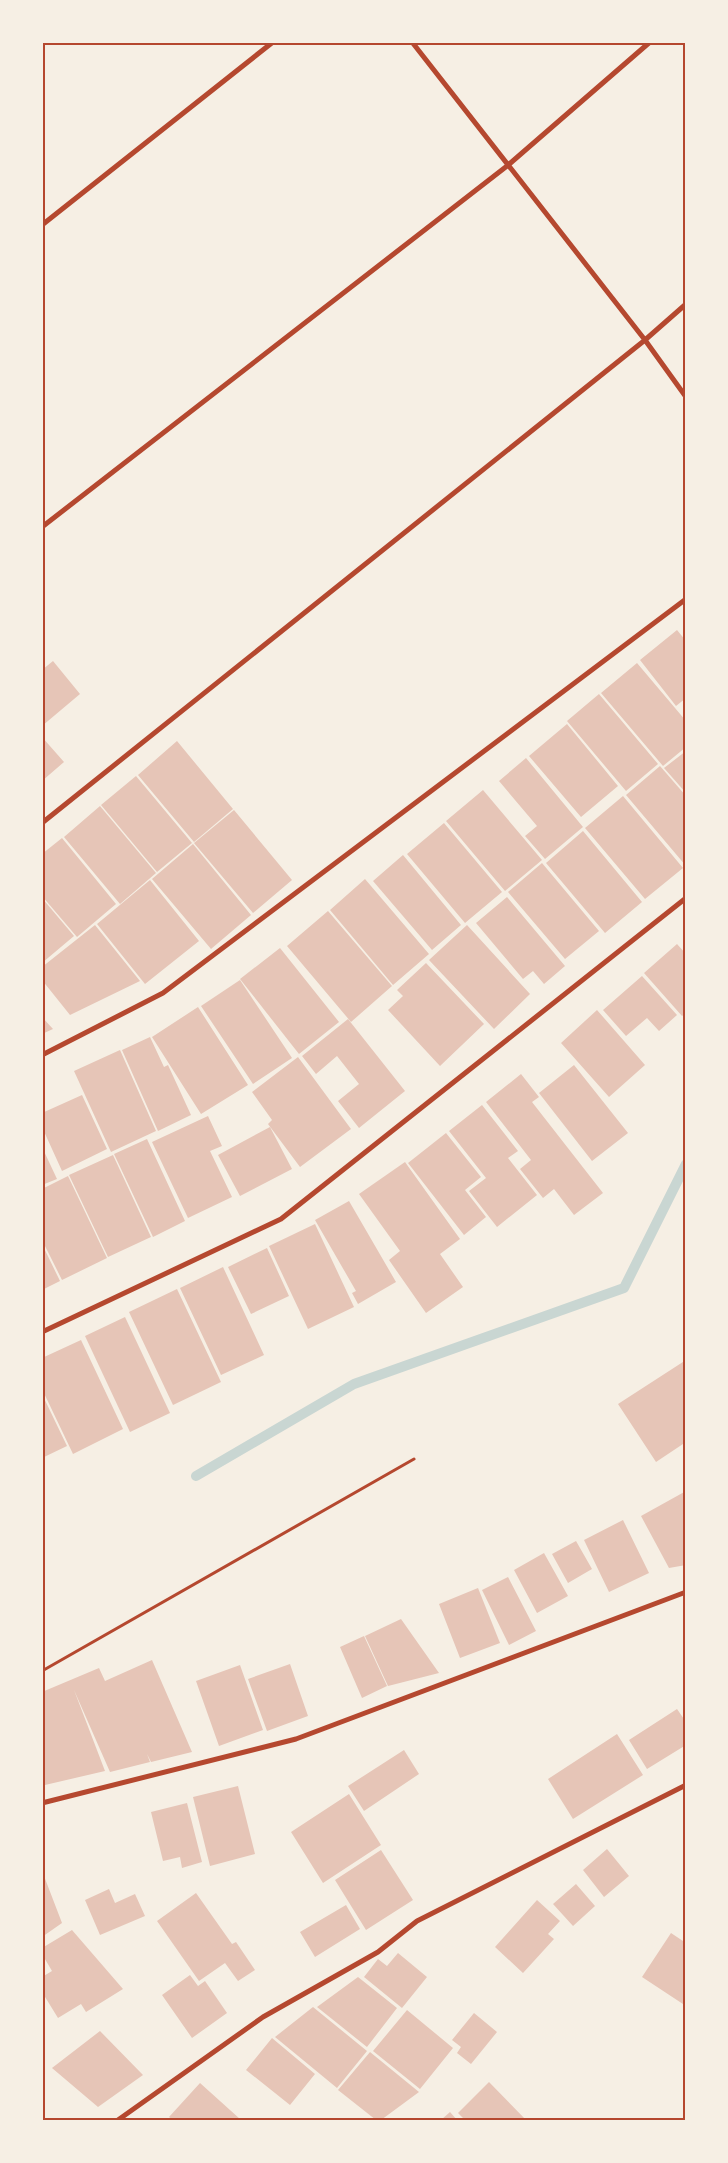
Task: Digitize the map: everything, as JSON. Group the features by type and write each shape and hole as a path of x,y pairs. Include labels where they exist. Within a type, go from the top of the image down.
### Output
{"street":[{"path":"42,225 273,42"},
{"path":"412,42 507,166 645,340 686,397"},
{"path":"42,527 507,166 650,42"},
{"path":"42,823 645,340 686,304"},
{"path":"42,1055 163,993 686,599"},
{"path":"42,1332 281,1219 686,898"},
{"path":"42,1804 296,1739 686,1592"},
{"path":"118,2120 263,2017 378,1952 417,1921 686,1785"}],"path":[{"path":"42,1671 414,1459"}],"building":[{"path":"677,630 686,641 686,698 676,706 640,660"},
{"path":"53,661 80,694 42,726 42,670"},
{"path":"637,663 686,721 686,747 663,766 601,693"},
{"path":"599,694 658,764 626,791 567,721"},
{"path":"567,724 618,786 581,817 529,756"},
{"path":"42,737 64,762 42,781"},
{"path":"177,741 233,809 194,842 138,775"},
{"path":"686,751 686,793 664,768"},
{"path":"526,758 583,827 545,859 525,836 537,826 499,781"},
{"path":"660,766 686,796 686,866 626,795"},
{"path":"136,776 192,843 157,872 101,805"},
{"path":"483,790 542,860 505,891 446,821"},
{"path":"623,796 683,868 645,899 585,828"},
{"path":"100,806 156,873 120,904 64,837"},
{"path":"234,810 292,880 253,913 194,843"},
{"path":"444,823 502,892 465,923 407,854"},
{"path":"583,831 642,902 605,933 546,863"},
{"path":"62,838 116,904 77,937 42,896 42,854"},
{"path":"193,844 251,915 211,949 152,879"},
{"path":"403,855 461,925 432,950 373,881"},
{"path":"542,863 599,931 565,959 508,892"},
{"path":"365,879 429,954 393,985 330,910"},
{"path":"150,880 199,941 145,984 97,924"},
{"path":"507,897 565,966 544,984 533,971 523,979 476,923"},
{"path":"42,898 74,936 42,963"},
{"path":"328,911 392,986 351,1022 287,946"},
{"path":"95,925 140,981 70,1015 42,980 42,967"},
{"path":"467,925 530,994 494,1029 429,960"},
{"path":"677,944 686,954 686,1013 682,1016 644,973"},
{"path":"280,948 339,1022 299,1054 240,979"},
{"path":"426,963 484,1024 440,1066 388,1010 403,996 397,990"},
{"path":"642,976 677,1015 659,1031 647,1018 626,1036 603,1010"},
{"path":"240,980 292,1058 253,1084 201,1006"},
{"path":"198,1007 248,1085 201,1114 152,1037"},
{"path":"597,1010 645,1065 609,1097 561,1043"},
{"path":"42,1017 53,1029 42,1034"},
{"path":"348,1019 405,1091 359,1128 338,1101 359,1084 337,1056 316,1074 302,1056"},
{"path":"150,1037 164,1067 168,1065 191,1115 158,1131 122,1050"},
{"path":"120,1050 156,1131 111,1152 74,1071"},
{"path":"298,1057 351,1129 300,1167 268,1124 272,1120 252,1092"},
{"path":"574,1065 628,1133 592,1161 539,1093"},
{"path":"521,1074 539,1097 532,1102 603,1193 574,1215 554,1189 543,1198 520,1169 531,1160 486,1102"},
{"path":"82,1095 107,1149 62,1171 42,1127 42,1113"},
{"path":"482,1105 518,1151 508,1158 537,1195 497,1227 469,1191 486,1178 449,1131"},
{"path":"208,1116 222,1146 210,1151 232,1197 188,1218 152,1142"},
{"path":"270,1127 292,1169 240,1196 218,1155"},
{"path":"446,1133 481,1177 465,1190 486,1217 464,1235 408,1163"},
{"path":"147,1139 185,1221 153,1237 114,1154"},
{"path":"42,1147 57,1179 42,1185"},
{"path":"113,1155 151,1237 108,1257 69,1175"},
{"path":"405,1162 460,1239 440,1254 463,1287 426,1313 389,1260 400,1251 359,1194"},
{"path":"68,1176 107,1258 62,1280 42,1240 42,1189"},
{"path":"349,1201 396,1282 358,1304 352,1293 356,1291 315,1220"},
{"path":"315,1224 354,1307 308,1329 269,1246"},
{"path":"42,1244 60,1281 42,1290"},
{"path":"267,1248 289,1296 251,1314 228,1267"},
{"path":"223,1267 264,1355 221,1375 180,1288"},
{"path":"177,1289 221,1382 173,1405 129,1312"},
{"path":"125,1317 170,1413 130,1432 85,1336"},
{"path":"81,1340 123,1429 73,1454 42,1389 42,1358"},
{"path":"686,1360 686,1442 656,1462 618,1404"},
{"path":"42,1394 67,1446 42,1458"},
{"path":"686,1491 686,1565 669,1568 641,1516"},
{"path":"623,1520 649,1573 609,1592 584,1540"},
{"path":"576,1541 592,1569 568,1583 552,1554"},
{"path":"544,1553 568,1596 537,1613 514,1570"},
{"path":"508,1577 536,1631 509,1645 482,1590"},
{"path":"478,1588 500,1643 460,1658 439,1604"},
{"path":"401,1619 439,1673 388,1686 365,1636"},
{"path":"364,1636 387,1686 362,1698 340,1647"},
{"path":"152,1660 192,1752 151,1762 147,1754 150,1762 110,1772 74,1690 105,1771 45,1785 42,1769 42,1692 99,1668 105,1681"},
{"path":"290,1664 308,1716 267,1731 248,1679"},
{"path":"240,1665 263,1730 219,1746 196,1681"},
{"path":"677,1709 686,1722 686,1745 647,1769 629,1740"},
{"path":"617,1734 643,1775 573,1819 548,1779"},
{"path":"404,1750 419,1774 364,1811 348,1786"},
{"path":"238,1786 255,1854 210,1866 193,1797"},
{"path":"349,1794 381,1845 323,1883 291,1832"},
{"path":"187,1803 202,1862 182,1868 180,1857 163,1861 151,1812"},
{"path":"607,1849 629,1876 604,1897 583,1870"},
{"path":"381,1850 413,1900 366,1930 335,1880"},
{"path":"44,1876 62,1923 42,1937 42,1877"},
{"path":"576,1884 595,1906 573,1926 553,1904"},
{"path":"109,1889 115,1903 135,1894 145,1916 100,1935 85,1900"},
{"path":"196,1893 232,1944 236,1942 255,1970 238,1981 225,1963 199,1981 157,1921"},
{"path":"537,1900 560,1921 548,1934 554,1939 523,1973 495,1947"},
{"path":"346,1905 360,1929 315,1957 300,1932"},
{"path":"72,1930 123,1989 86,2012 81,2004 58,2018 42,1992 42,1977 52,1971 42,1954 42,1948"},
{"path":"671,1933 686,1943 686,2006 642,1977"},
{"path":"398,1953 427,1977 402,2008 364,1977 378,1959 387,1966"},
{"path":"190,1975 198,1986 205,1981 227,2013 192,2038 162,1995"},
{"path":"358,1977 397,2008 367,2047 317,2007"},
{"path":"313,2007 367,2051 337,2088 275,2037"},
{"path":"407,2010 453,2048 420,2089 373,2051"},
{"path":"474,2013 497,2032 471,2064 457,2053 461,2047 452,2040"},
{"path":"100,2031 143,2075 98,2107 52,2068"},
{"path":"272,2038 315,2074 290,2105 246,2070"},
{"path":"370,2052 419,2092 381,2120 376,2120 338,2090"},
{"path":"489,2082 526,2120 465,2120 458,2113"},
{"path":"200,2083 240,2119 173,2120 169,2117"},
{"path":"450,2112 457,2120 441,2120"}],"waterway":[{"path":"196,1476 354,1384 624,1288 686,1164"}]}
